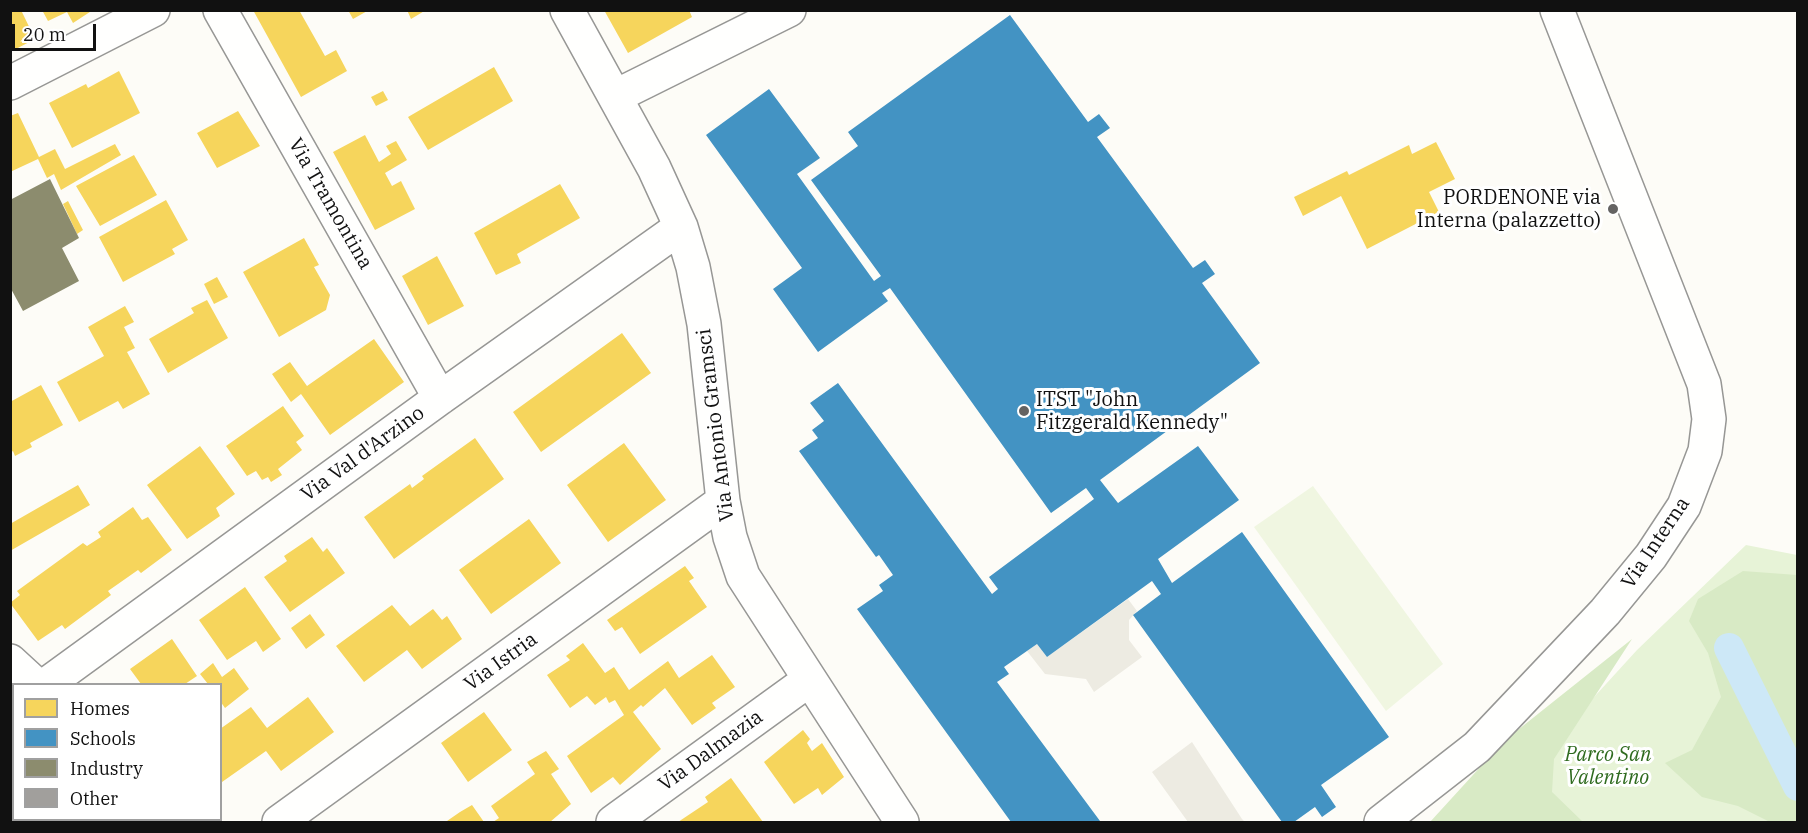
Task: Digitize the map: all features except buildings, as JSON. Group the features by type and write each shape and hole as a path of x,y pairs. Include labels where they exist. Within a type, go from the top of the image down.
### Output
{"street":[{"path":"10,83 153,10"},
{"name":"Via Tramontina","path":"220,10 440,398"},
{"name":"Via Antonio Gramsci","path":"567,10 654,168 681,227 693,267 704,324 723,501 730,537 743,576 902,822"},
{"path":"616,96 789,10"},
{"name":"Via Interna","path":"1381,822 1477,747 1605,612 1646,563 1684,506 1705,451 1709,419 1704,384 1557,10"},
{"name":"Via Val d'Arzino","path":"48,683 440,398 681,227"},
{"name":"Via Istria","path":"279,822 723,501"},
{"path":"10,661 34,683"},
{"name":"Via Dalmazia","path":"613,822 809,680"}],"green space":[{"path":"1313,486 1443,664 1386,711 1254,527"},
{"name":"Parco San Valentino","path":"1746,545 1797,555 1797,822 1474,822 1533,764 1637,650"},
{"path":"1743,571 1797,575 1797,822 1770,822 1738,806 1702,797 1665,763 1692,750 1721,697 1708,653 1689,621 1698,599"},
{"path":"1632,639 1554,759 1552,792 1583,822 1430,822 1504,741"}],"shaded area":[{"path":"1128,599 1137,611 1129,620 1129,640 1142,657 1094,692 1086,679 1045,674 1027,651 1037,644 1047,657"},
{"path":"1192,742 1245,822 1188,822 1152,772"}],"waterway":[{"path":"1729,648 1798,786"}],"place":[{"name":"PORDENONE via Interna (palazzetto)","path":"1613,209"},
{"name":"ITST \"John Fitzgerald Kennedy\"","path":"1024,411"}]}
